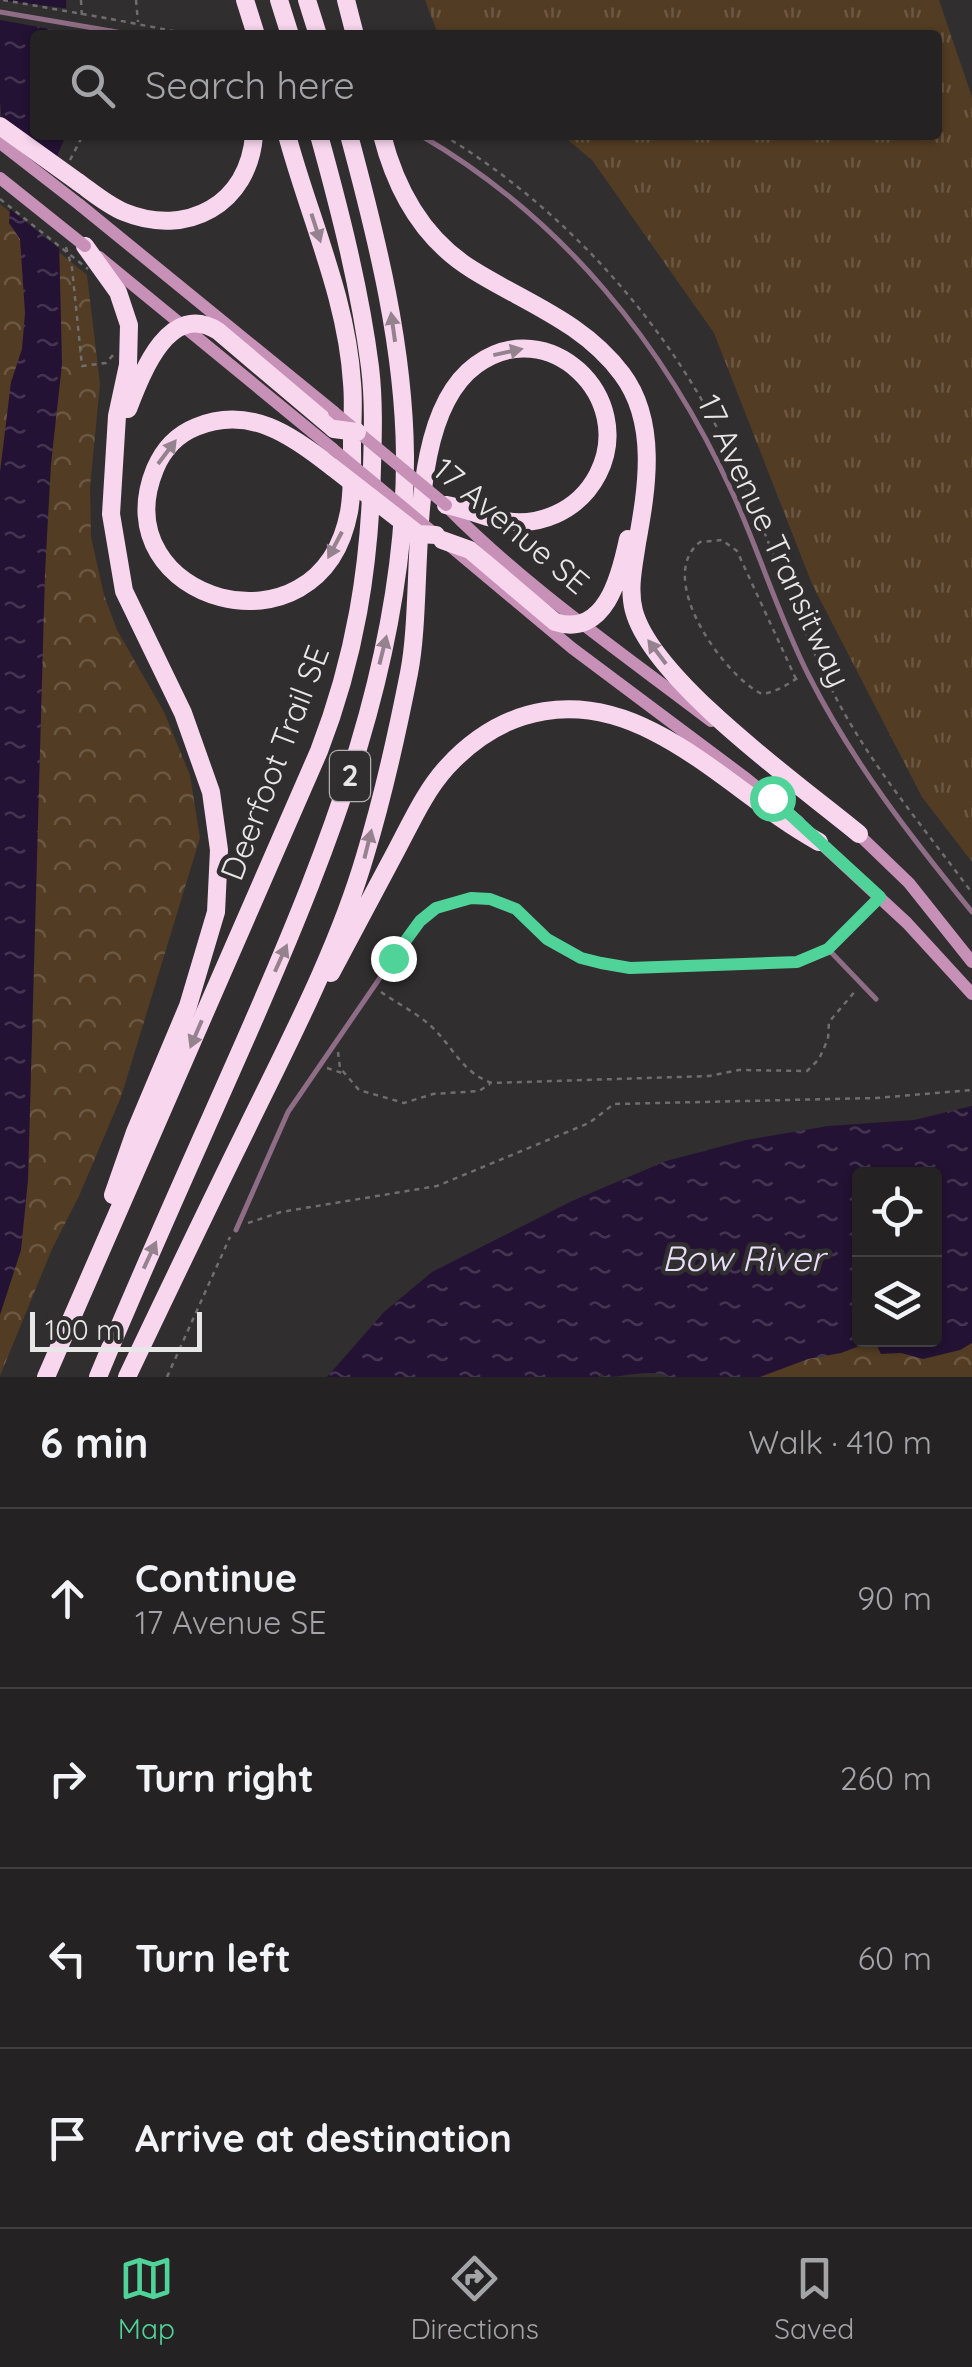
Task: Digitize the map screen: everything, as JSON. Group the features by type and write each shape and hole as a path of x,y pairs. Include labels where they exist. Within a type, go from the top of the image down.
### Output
{"highway":[{"path":"235,0 244,30"},
{"path":"244,0 254,30"},
{"path":"279,0 288,30"},
{"path":"307,0 316,30"},
{"path":"346,0 354,30"},
{"path":"0,126 124,212 161,221 186,220 218,204 244,176 253,140"},
{"path":"289,140 333,282 350,366 352,402 348,516 330,558 318,572 302,586 264,601 226,601 196,589 169,566 147,520 148,487 162,454 190,430 205,423 238,418 266,424 333,458 418,534 470,550 555,622 585,624 598,614 616,580 647,453"},
{"name":"Deerfoot Trail SE","path":"46,1377 319,752 343,687 360,614 372,514 374,426 370,368 357,289 320,140"},
{"name":"Deerfoot Trail SE","path":"98,1377 315,880 352,772 386,638 401,536 405,454 399,372 388,298 349,140"},
{"path":"384,140 400,188 428,232 447,251 472,270 574,326 624,376 642,417 647,453 632,597 634,612 648,642 713,714 859,834"},
{"path":"67,1328 135,1132 188,1006 216,912 219,850 211,792 183,713 124,591 111,514 117,416 128,365 129,325 118,292 85,246"},
{"path":"117,443 128,406 166,337 183,324 198,321 218,331 334,420 358,432"},
{"path":"127,1377 310,1001 365,858 416,630 428,452 437,418 457,381 484,359 500,352 538,350 554,354 579,370 598,394 608,426 608,442 596,478 575,504 544,519 516,522 446,506"},
{"path":"310,1001 326,982 424,797 446,767 478,738 516,718 563,708 593,709 619,716 656,732 819,842"}],"main road":[{"path":"0,143 80,205 334,420"},
{"path":"0,178 183,324 333,458"},
{"name":"17 Avenue SE","path":"358,432 585,624 859,834 910,883 972,962"},
{"name":"17 Avenue SE","path":"439,538 598,668 772,798 880,897 972,994"}],"lane":[{"path":"0,12 105,30"},
{"name":"17 Avenue Transitway","path":"427,140 500,188 554,235 609,293 664,366 734,496 790,634 832,719 876,791 972,912"},
{"path":"236,1230 288,1112 420,921 436,908 471,898 503,902 561,948 581,958 616,966 775,964 797,962 828,949 880,897"},
{"path":"828,949 876,999"}],"path":[{"path":"3,0 171,30"},
{"path":"136,0 138,23"},
{"path":"0,199 88,268"},
{"path":"82,366 106,363 118,342"},
{"path":"722,540 737,551 796,679 772,693 762,694 741,679 709,641 693,613 687,582 689,555 700,542 722,540"},
{"path":"336,1040 340,1068 359,1090 404,1103 432,1094 478,1091 492,1084 709,1076 739,1070 806,1071 819,1059 828,1039 829,1022 862,984"},
{"path":"374,986 436,1030 466,1068 492,1084"},
{"path":"316,1070 332,1068 348,1077"},
{"path":"168,1377 228,1239 255,1218 437,1186 589,1123 614,1104 876,1098 972,1090"}],"green space":[{"path":"425,0 939,0 972,97 972,862 922,797 812,584 714,333 592,160 568,140 942,140 942,30 436,29"},
{"path":"0,204 87,275 100,384 90,487 91,537 104,595 117,630 164,712 190,775 200,838 121,1097 0,1376"},
{"path":"972,1302 972,1377 708,1377 852,1342 852,1347 942,1347 942,1332"}],"water":[{"path":"0,0 66,0 67,30 30,30 30,140 64,140 57,156 62,364 45,573 28,1180 21,1250 0,1315 0,472 11,382 22,349 25,313 20,239 9,223 0,101"},
{"name":"Bow River","path":"972,1106 972,1343 923,1359 901,1353 881,1354 878,1347 942,1347 942,1167 852,1167 852,1347 857,1347 760,1377 670,1377 647,1373 605,1377 601,1373 599,1377 327,1377 384,1312 432,1272 572,1201 666,1161 746,1140 828,1126 914,1120"}],"pier":[{"path":"0,0 72,9 72,30 0,20"},
{"path":"0,117 62,163 65,253 5,205"}],"route":[{"path":"393,958 420,921 436,908 471,898 503,902 516,909 547,939 581,958 630,968 797,962 828,949 880,897 772,798"}]}
